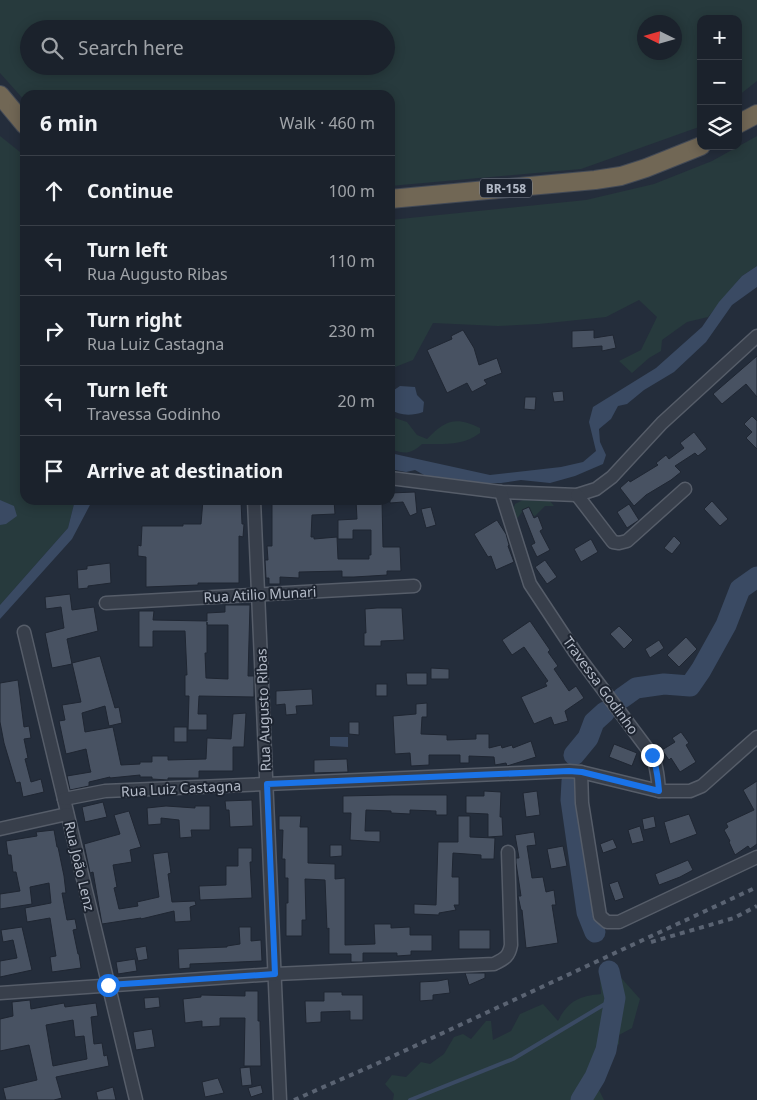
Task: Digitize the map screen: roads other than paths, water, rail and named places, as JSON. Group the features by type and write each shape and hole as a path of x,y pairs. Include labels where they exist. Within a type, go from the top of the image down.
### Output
{"highway":[{"path":"0,95 20,119"},
{"path":"742,122 757,114"},
{"name":"BR-158","path":"395,199 621,176 697,148"}],"street":[{"path":"395,479 501,492 577,495 596,489 612,477 662,424 757,336"},
{"path":"577,495 613,542 619,543 627,541 685,489"},
{"name":"Travessa Godinho","path":"501,492 530,584 575,652 652,755 656,764 659,791"},
{"name":"Rua Augusto Ribas","path":"254,505 280,1100"},
{"name":"Rua Atilio Munari","path":"106,603 414,586"},
{"name":"Rua João Lenz","path":"24,632 136,1100"},
{"name":"Rua Luiz Castagna","path":"64,799 105,791 569,771 582,772 659,791 690,791 702,786 757,738"},
{"path":"582,772 582,804 600,916 607,922 619,922 757,857"},
{"path":"0,829 67,814"},
{"path":"0,993 275,974 494,964 506,958 510,953 511,945 508,852"}],"water":[{"path":"757,266 757,287 732,305 706,342 674,372 644,390 627,404 618,406 611,419 599,429 600,442 606,455 603,464 575,476 550,483 521,480 501,483 475,483 426,476 415,470 406,472 395,470 395,454 490,475 561,467 583,462 596,451 589,422 593,407 656,368 702,327 719,302 742,276"},
{"path":"400,386 415,387 417,395 424,402 423,412 406,415 395,412 395,389"},
{"path":"0,500 14,506 17,516 6,524 0,525"},
{"path":"74,505 90,505 72,539 0,619 0,605 68,528"},
{"path":"330,737 348,737 348,747 330,746"}],"waterway":[{"path":"622,698 636,688 664,684 690,686 726,625 740,589 757,577"},
{"path":"574,755 588,738 594,722 605,712"},
{"path":"572,781 571,800 587,912 595,932"},
{"path":"581,1100 595,1077 606,1050 615,998 609,971"},
{"path":"410,1100 513,1059 615,998"}],"railway":[{"path":"294,1100 376,1064 757,887"},
{"path":"651,942 734,918 757,906"}]}
